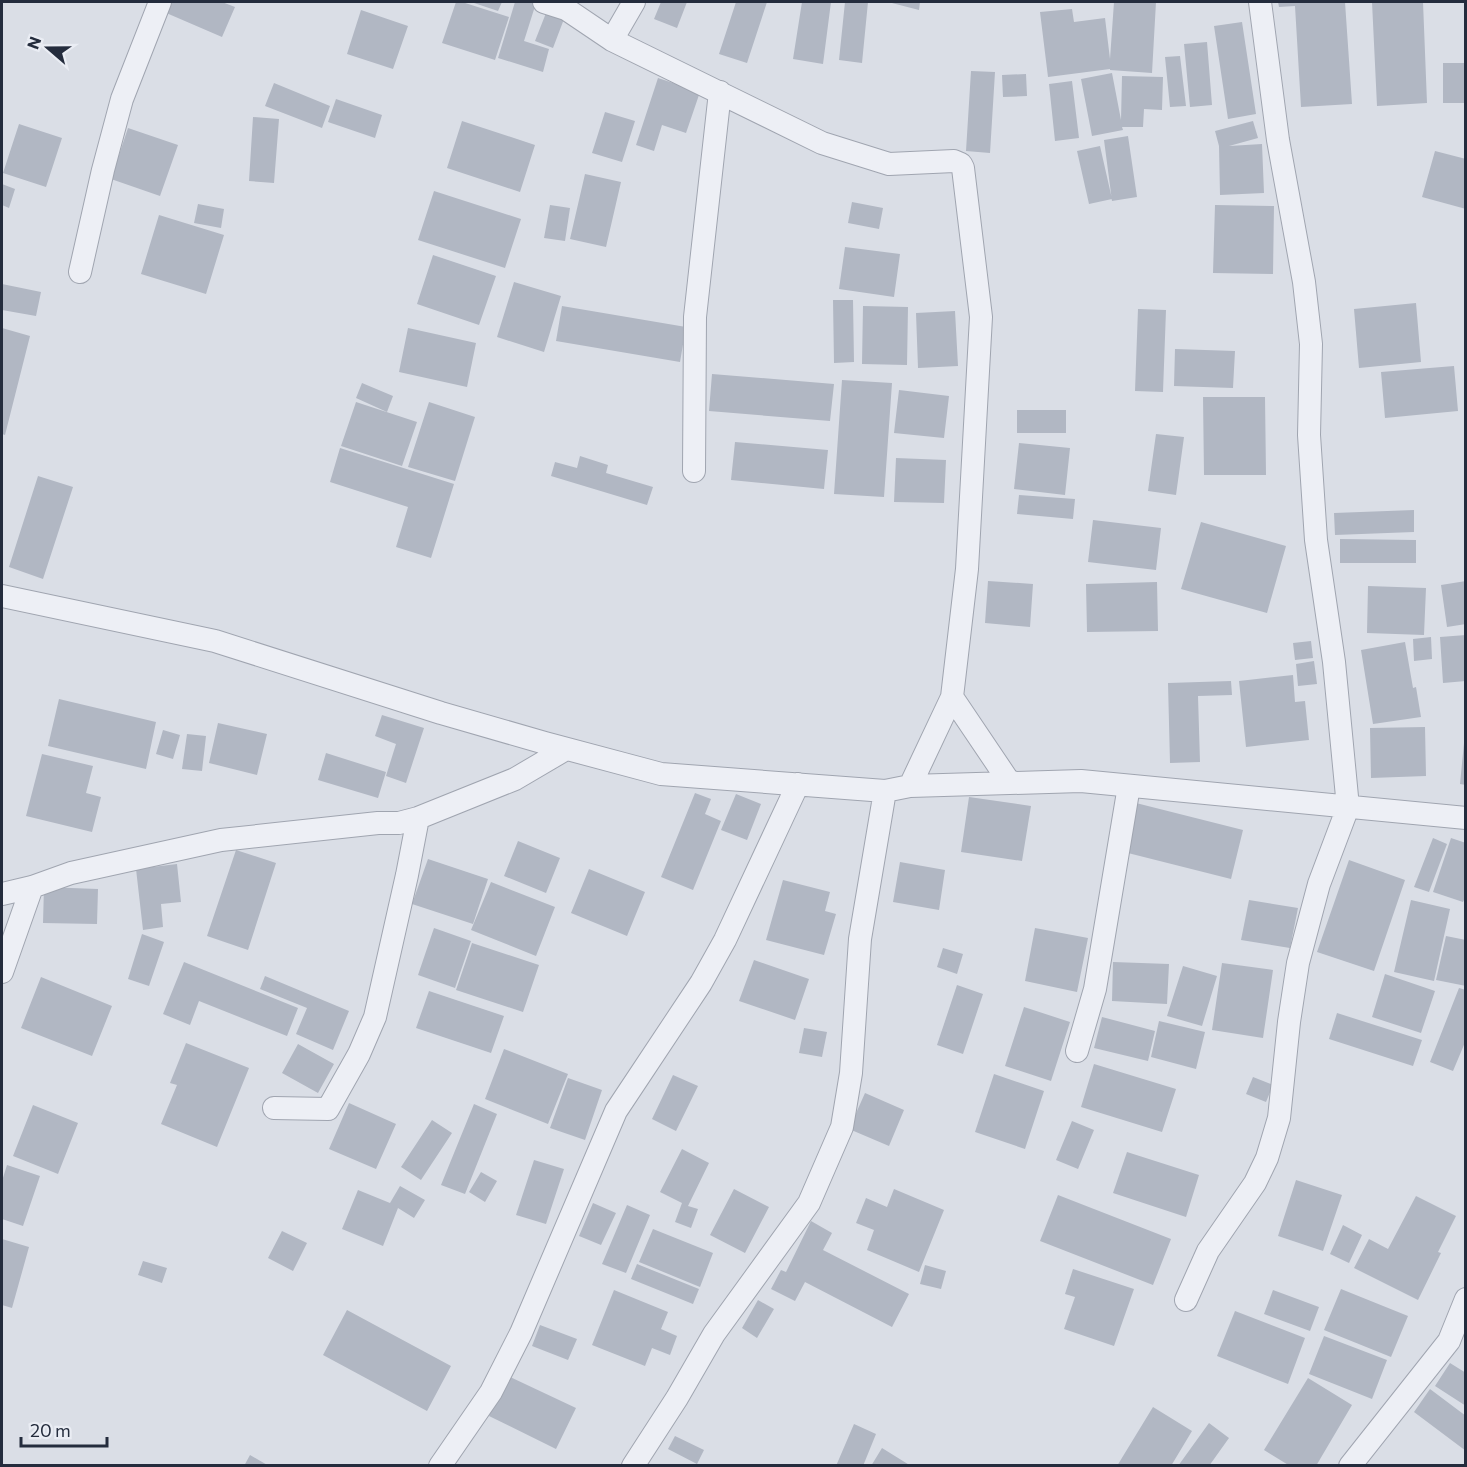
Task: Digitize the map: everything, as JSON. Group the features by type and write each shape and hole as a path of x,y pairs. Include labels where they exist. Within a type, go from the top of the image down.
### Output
{"street":[{"path":"80,272 122,99 160,2"},
{"path":"544,2 566,9 612,40 822,143 889,164 954,161 962,164 981,317 967,570 952,697 910,786"},
{"path":"612,40 634,2"},
{"path":"1186,1300 1208,1251 1255,1184 1267,1158 1279,1118 1298,963 1319,884 1348,807 1334,662 1316,540 1309,435 1311,344 1304,282 1278,140 1260,2"},
{"path":"694,471 695,316 720,92"},
{"path":"2,596 215,641 441,713 661,774 885,791 910,786 1081,781 1466,818"},
{"path":"952,697 1010,783"},
{"path":"2,894 32,887 71,873 221,840 368,824 399,823 418,818 514,779 566,749"},
{"path":"441,1466 491,1392 521,1334 616,1111 701,983 724,940 798,784"},
{"path":"1077,1051 1095,990 1129,786"},
{"path":"633,1466 677,1398 714,1334 809,1203 842,1127 851,1073 861,939 885,791"},
{"path":"274,1108 328,1109 359,1054 375,1017 418,818"},
{"path":"2,972 32,887"},
{"path":"1350,1466 1449,1341 1466,1299"}],"building":[{"path":"169,2 222,2 235,7 222,37 164,12"},
{"path":"456,2 509,17 495,60 442,43"},
{"path":"471,2 502,2 498,11"},
{"path":"515,2 536,3 524,41 549,49 543,72 498,58"},
{"path":"661,2 687,2 677,28 654,19"},
{"path":"736,2 767,2 747,63 719,54"},
{"path":"802,2 831,2 823,64 793,59"},
{"path":"845,2 868,2 862,63 839,60"},
{"path":"888,2 920,2 919,10"},
{"path":"1114,2 1156,2 1152,73 1110,69 1048,77 1040,12 1072,9 1074,22 1105,18 1110,59"},
{"path":"1278,2 1345,2 1352,104 1301,107 1295,6 1279,7"},
{"path":"1372,2 1423,2 1427,103 1377,106"},
{"path":"361,10 408,26 393,69 347,54"},
{"path":"546,13 564,19 553,48 535,41"},
{"path":"1242,22 1256,114 1228,119 1214,26"},
{"path":"1207,42 1212,105 1190,107 1184,44"},
{"path":"1180,56 1186,106 1170,107 1165,57"},
{"path":"1443,63 1466,63 1466,103 1443,103"},
{"path":"971,71 995,72 990,153 966,151"},
{"path":"1112,73 1121,120 1122,76 1163,77 1162,110 1144,109 1143,127 1122,127 1123,130 1092,136 1081,79"},
{"path":"1026,74 1027,96 1003,97 1002,75"},
{"path":"658,78 700,92 686,133 662,125 654,151 636,145"},
{"path":"1072,81 1079,138 1055,141 1049,84"},
{"path":"274,83 330,106 322,128 265,106"},
{"path":"336,99 382,115 375,138 328,122"},
{"path":"605,112 635,121 622,162 592,153"},
{"path":"253,117 279,119 274,183 249,181"},
{"path":"462,121 535,145 520,192 447,168"},
{"path":"1253,121 1258,138 1229,146 1262,144 1264,193 1220,195 1219,146 1215,131"},
{"path":"19,124 62,138 46,187 3,173"},
{"path":"128,128 178,145 160,196 111,179"},
{"path":"1128,136 1137,197 1112,201 1104,140"},
{"path":"1100,146 1112,199 1089,204 1077,151"},
{"path":"1435,151 1466,159 1466,209 1422,197"},
{"path":"585,174 621,182 606,247 570,239"},
{"path":"2,184 15,189 9,208 2,205"},
{"path":"434,191 521,219 505,268 418,240"},
{"path":"852,202 883,208 879,229 848,223"},
{"path":"198,204 224,209 221,228 194,223"},
{"path":"550,205 570,208 565,241 544,238"},
{"path":"1215,205 1274,206 1273,274 1213,273"},
{"path":"159,215 224,235 206,294 141,274"},
{"path":"845,247 900,254 894,297 839,289"},
{"path":"433,255 496,276 479,325 417,304"},
{"path":"514,282 561,296 544,352 497,337"},
{"path":"2,284 41,292 36,316 2,310"},
{"path":"833,300 853,300 854,362 834,363"},
{"path":"1416,303 1421,362 1359,368 1354,309"},
{"path":"562,306 686,327 680,362 556,341"},
{"path":"863,306 908,307 907,365 862,364"},
{"path":"1138,309 1166,310 1163,392 1135,391"},
{"path":"955,311 958,366 918,368 916,313"},
{"path":"2,328 30,336 5,435 2,434"},
{"path":"408,328 476,343 467,387 399,372"},
{"path":"1175,349 1235,351 1233,388 1174,386"},
{"path":"1454,366 1458,411 1385,418 1381,372"},
{"path":"712,374 834,384 830,421 709,411"},
{"path":"842,380 892,383 884,497 834,494"},
{"path":"362,383 393,396 387,412 356,398"},
{"path":"899,390 949,396 944,438 894,433"},
{"path":"1203,397 1265,397 1266,475 1204,475"},
{"path":"356,402 417,422 402,466 341,446"},
{"path":"429,402 475,417 455,481 408,467"},
{"path":"1017,410 1066,410 1066,433 1017,433"},
{"path":"1156,434 1184,437 1176,495 1148,491"},
{"path":"735,442 828,450 824,489 731,480"},
{"path":"1019,443 1070,448 1065,495 1014,489"},
{"path":"340,448 454,484 431,558 396,547 408,507 330,482"},
{"path":"580,456 608,465 606,473 653,487 647,505 551,476 555,462 577,468"},
{"path":"896,458 946,460 944,503 894,502"},
{"path":"38,476 73,487 43,579 9,567"},
{"path":"1019,495 1075,499 1073,519 1017,514"},
{"path":"1414,510 1414,532 1335,535 1334,513"},
{"path":"1093,520 1161,528 1156,570 1088,562"},
{"path":"1201,522 1286,546 1267,613 1181,589"},
{"path":"1340,539 1416,540 1416,563 1340,563"},
{"path":"988,581 1033,584 1030,627 985,623"},
{"path":"1466,581 1466,624 1447,627 1441,585"},
{"path":"1157,582 1158,631 1087,632 1086,584"},
{"path":"1368,586 1426,588 1424,635 1367,633"},
{"path":"1466,635 1466,681 1443,683 1440,637"},
{"path":"1431,637 1432,659 1414,661 1413,639"},
{"path":"1311,641 1313,658 1295,660 1293,643"},
{"path":"1405,642 1421,717 1373,724 1361,650"},
{"path":"1314,661 1317,684 1298,686 1296,664"},
{"path":"1293,675 1295,702 1305,701 1309,740 1246,747 1239,681"},
{"path":"1231,681 1232,695 1198,696 1200,762 1170,763 1168,683"},
{"path":"59,699 156,722 146,769 48,746"},
{"path":"382,715 424,728 406,783 386,776 396,744 375,736"},
{"path":"218,723 267,734 257,775 209,763"},
{"path":"1425,727 1426,776 1371,778 1370,728"},
{"path":"163,730 180,735 173,759 156,754"},
{"path":"187,734 206,736 202,771 182,769"},
{"path":"1464,743 1466,743 1466,785 1460,784"},
{"path":"326,753 386,772 378,798 318,780"},
{"path":"42,754 93,766 86,793 101,797 92,832 26,816"},
{"path":"695,793 711,799 705,814 721,821 693,890 661,877"},
{"path":"736,794 761,804 747,840 721,830"},
{"path":"969,797 1031,806 1022,861 961,852"},
{"path":"1136,803 1243,830 1231,879 1124,852"},
{"path":"1433,838 1447,844 1429,892 1414,887"},
{"path":"1451,838 1466,843 1466,896 1463,902 1433,892"},
{"path":"518,841 560,858 546,893 504,876"},
{"path":"236,850 276,863 248,950 207,936"},
{"path":"428,859 488,879 473,924 412,904"},
{"path":"1349,860 1405,880 1374,971 1317,952"},
{"path":"900,862 945,870 939,910 893,902"},
{"path":"177,864 181,902 161,904 163,927 143,930 136,869"},
{"path":"589,869 645,892 627,936 571,913"},
{"path":"783,880 830,892 825,911 836,914 824,955 766,940"},
{"path":"491,882 555,907 536,956 471,930"},
{"path":"44,887 98,889 97,924 43,923"},
{"path":"1249,900 1298,908 1290,948 1241,940"},
{"path":"1411,900 1450,909 1434,981 1394,972"},
{"path":"434,928 471,941 455,988 418,975"},
{"path":"1035,928 1088,938 1077,992 1025,981"},
{"path":"142,934 164,942 149,986 128,979"},
{"path":"1446,936 1466,940 1466,986 1436,980"},
{"path":"472,943 539,965 523,1012 456,990"},
{"path":"943,948 963,954 957,974 937,967"},
{"path":"754,960 809,979 795,1020 739,1001"},
{"path":"184,962 298,1008 287,1036 199,1001 190,1025 163,1014"},
{"path":"1113,962 1169,964 1167,1004 1112,1001"},
{"path":"1222,963 1273,970 1263,1038 1212,1030"},
{"path":"1183,966 1217,976 1202,1026 1167,1016"},
{"path":"1385,974 1435,991 1421,1033 1372,1017"},
{"path":"265,976 349,1011 333,1050 296,1034 307,1008 260,989"},
{"path":"41,977 112,1006 92,1056 21,1028"},
{"path":"957,985 983,994 963,1054 937,1045"},
{"path":"1459,988 1466,990 1466,1040 1453,1071 1430,1062"},
{"path":"429,991 504,1016 491,1053 416,1028"},
{"path":"1024,1007 1070,1022 1051,1081 1005,1066"},
{"path":"1337,1013 1422,1040 1413,1066 1329,1039"},
{"path":"1102,1017 1155,1031 1148,1061 1094,1048"},
{"path":"1159,1021 1205,1032 1196,1069 1151,1057"},
{"path":"804,1028 827,1032 822,1057 799,1053"},
{"path":"186,1043 249,1068 217,1147 161,1124 177,1085 170,1083"},
{"path":"298,1044 334,1064 318,1093 282,1073"},
{"path":"504,1049 568,1074 548,1124 485,1099"},
{"path":"1094,1064 1176,1089 1162,1132 1081,1107"},
{"path":"994,1074 1044,1091 1025,1149 975,1132"},
{"path":"673,1075 698,1086 676,1131 652,1119"},
{"path":"1253,1077 1273,1085 1266,1102 1246,1094"},
{"path":"568,1078 602,1090 585,1140 550,1128"},
{"path":"865,1093 904,1110 889,1146 849,1129"},
{"path":"349,1103 396,1124 376,1169 329,1149"},
{"path":"474,1104 497,1114 465,1194 441,1185"},
{"path":"33,1105 78,1123 58,1174 13,1156"},
{"path":"432,1120 452,1133 421,1180 401,1167"},
{"path":"1072,1121 1094,1130 1078,1169 1056,1160"},
{"path":"682,1149 709,1163 688,1206 698,1209 691,1228 675,1222 682,1203 660,1192"},
{"path":"1127,1152 1199,1175 1186,1217 1113,1193"},
{"path":"534,1160 564,1169 546,1224 516,1215"},
{"path":"7,1165 40,1176 23,1226 2,1219 2,1181"},
{"path":"481,1172 497,1181 485,1202 469,1192"},
{"path":"1296,1180 1342,1195 1323,1251 1278,1236"},
{"path":"400,1186 425,1200 414,1218 398,1208 383,1246 342,1229 358,1190 390,1203"},
{"path":"734,1189 769,1207 745,1253 710,1235"},
{"path":"894,1189 944,1210 919,1272 867,1250 874,1230 856,1223 866,1198 887,1207"},
{"path":"1058,1195 1171,1239 1153,1285 1040,1241"},
{"path":"1416,1196 1456,1216 1418,1300 1354,1268 1369,1239 1388,1249"},
{"path":"593,1203 616,1213 601,1245 579,1236"},
{"path":"627,1205 650,1215 626,1273 602,1264"},
{"path":"811,1221 832,1233 823,1250 909,1294 892,1327 805,1282 795,1301 771,1289 781,1270 786,1272"},
{"path":"1343,1225 1362,1235 1349,1263 1330,1254"},
{"path":"653,1229 713,1253 700,1287 639,1262"},
{"path":"282,1231 307,1243 293,1271 268,1258"},
{"path":"2,1239 29,1247 12,1308 2,1305"},
{"path":"143,1261 167,1268 162,1283 138,1275"},
{"path":"637,1264 699,1289 693,1304 631,1279"},
{"path":"925,1265 946,1271 941,1289 920,1284"},
{"path":"1073,1269 1134,1289 1114,1346 1064,1329 1075,1297 1065,1294"},
{"path":"1341,1289 1408,1316 1391,1357 1324,1330"},
{"path":"614,1290 668,1312 661,1329 677,1336 670,1355 652,1348 645,1366 592,1345"},
{"path":"1273,1290 1319,1307 1310,1331 1264,1314"},
{"path":"758,1300 774,1309 757,1338 742,1328"},
{"path":"347,1310 451,1366 427,1411 323,1355"},
{"path":"1235,1311 1305,1338 1288,1384 1217,1356"},
{"path":"540,1325 577,1339 568,1360 532,1346"},
{"path":"1324,1336 1387,1360 1372,1399 1309,1374"},
{"path":"1450,1363 1466,1373 1466,1406 1435,1386"},
{"path":"508,1376 576,1408 556,1449 489,1416"},
{"path":"1308,1378 1352,1405 1316,1466 1290,1466 1264,1450"},
{"path":"1430,1389 1466,1416 1466,1451 1414,1412"},
{"path":"1153,1407 1192,1431 1171,1466 1117,1466"},
{"path":"1209,1423 1229,1438 1209,1466 1178,1466"},
{"path":"854,1424 876,1434 863,1466 836,1466"},
{"path":"675,1436 704,1450 697,1464 668,1449"},
{"path":"882,1448 911,1466 871,1466"},
{"path":"250,1455 269,1466 244,1466"}]}
